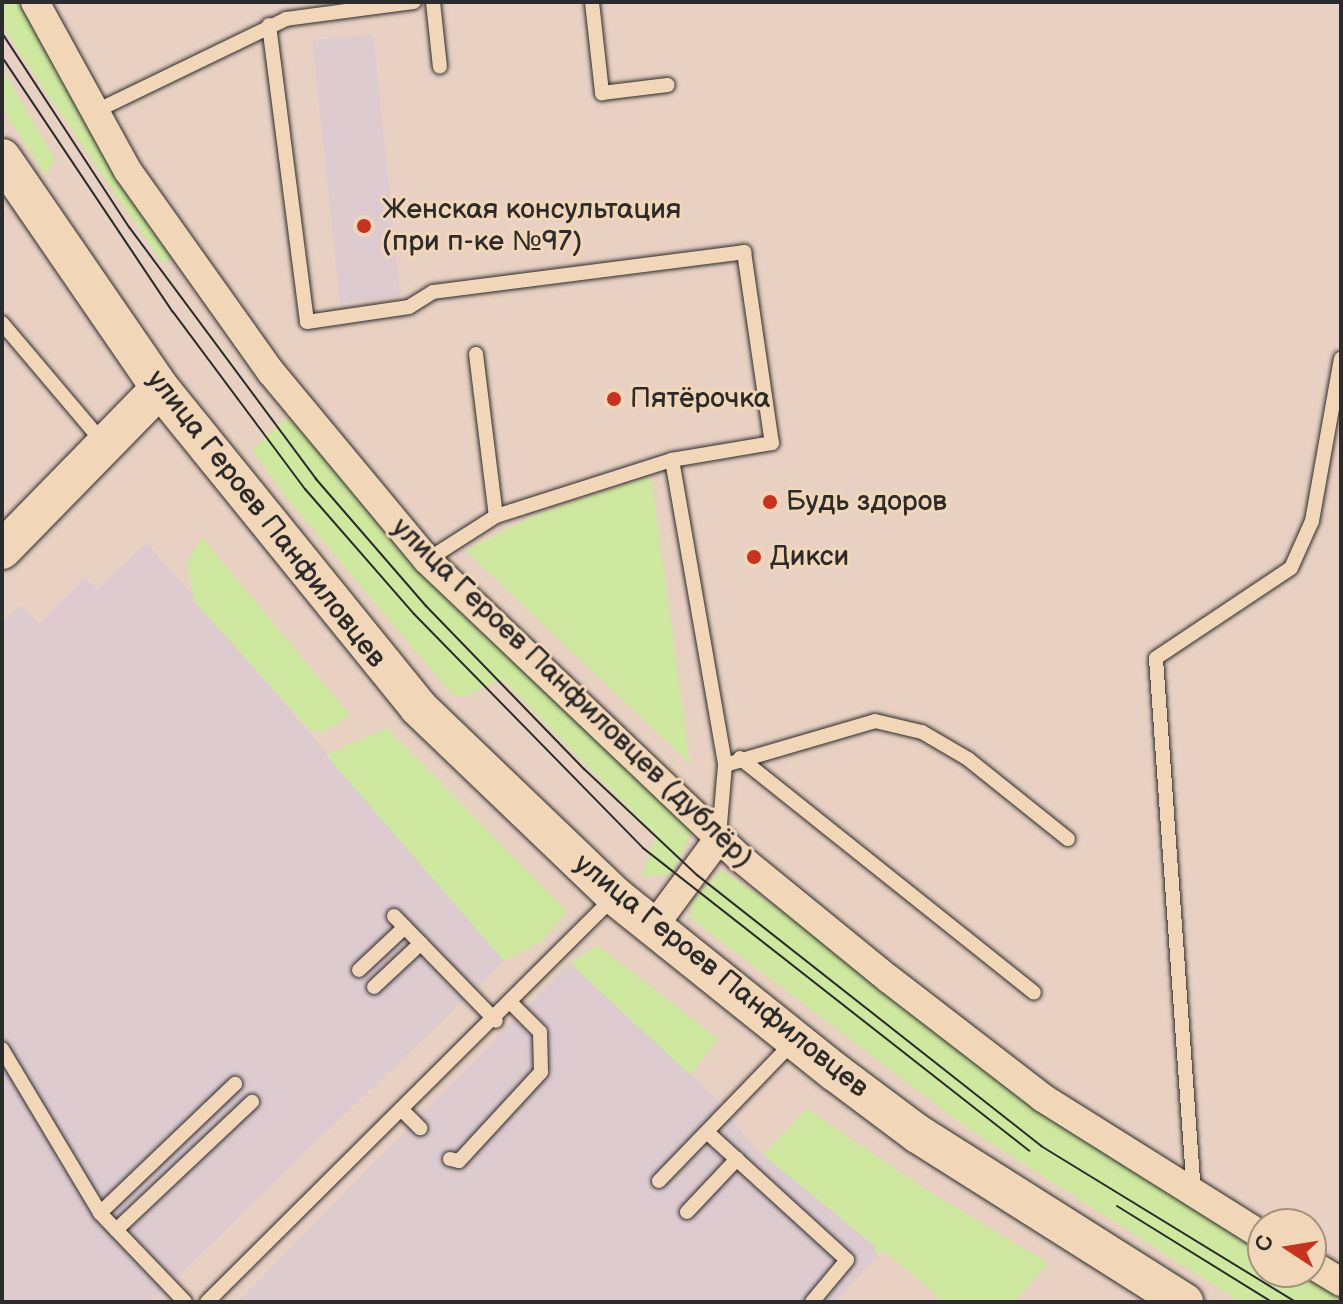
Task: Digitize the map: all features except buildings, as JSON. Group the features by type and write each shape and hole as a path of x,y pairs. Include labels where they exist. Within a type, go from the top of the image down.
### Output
{"main road":[{"name":"улица Героев Панфиловцев","path":"2,158 160,388 418,707 615,896 795,1039 918,1134 1184,1302"},
{"path":"2,550 160,388"}],"street":[{"name":"улица Героев Панфиловцев (дублёр)","path":"35,2 94,112 271,372 427,560 719,838 1043,1098 1247,1226"},
{"path":"654,926 719,838"}],"lane":[{"path":"282,2 286,19"},
{"path":"94,112 286,19 414,2"},
{"path":"433,2 440,67"},
{"path":"592,2 602,93 668,85"},
{"path":"269,25 307,322 409,307 433,292 744,252 772,443 672,460 496,516 427,560"},
{"path":"2,323 105,445"},
{"path":"476,354 496,516"},
{"path":"1194,1195 1156,658 1291,568 1312,521 1341,359"},
{"path":"672,460 725,765 719,838"},
{"path":"725,765 740,758 875,721 922,732 1068,839"},
{"path":"740,758 1034,993"},
{"path":"207,1302 513,1005 615,896"},
{"path":"359,970 400,921 496,1021"},
{"path":"374,987 421,943"},
{"path":"450,1159 459,1161 541,1072 540,1032 513,1005"},
{"path":"659,1181 795,1039"},
{"path":"2,1049 100,1213 185,1302"},
{"path":"100,1213 235,1084"},
{"path":"116,1230 252,1102"},
{"path":"404,1112 420,1128"},
{"path":"708,1133 847,1260 812,1302"},
{"path":"687,1212 737,1159"}],"shaded area":[{"name":"Женская консультация (при п-ке №97)","path":"373,34 401,297 340,303 312,40"},
{"path":"147,543 504,961 150,1302 2,1302 2,623 21,605 39,624 85,577 97,590"},
{"path":"570,963 707,1089 755,1148 875,1246 877,1256 835,1302 238,1302"}],"green space":[{"path":"2,2 20,2 104,154 176,254 163,264 21,55 2,24"},
{"path":"2,67 55,160 45,175 2,108"},
{"path":"287,418 679,813 692,832 671,875 642,876 656,836 502,679 464,697 452,694 286,497 252,450"},
{"path":"651,476 690,764 465,550 535,515"},
{"path":"202,537 350,715 324,732 310,730 194,601 187,563"},
{"path":"387,728 567,911 542,941 504,961 326,755"},
{"path":"722,870 1247,1231 1247,1288 1327,1288 1327,1282 1341,1291 1341,1302 1240,1302 966,1127 689,917 694,899"},
{"path":"597,945 718,1039 690,1075 570,963"},
{"path":"807,1109 925,1189 1048,1263 1014,1302 945,1302 883,1250 877,1256 875,1246 763,1155"}],"tram line":[{"path":"2,33 129,227 316,479 426,606 584,769 697,875 1041,1146 1296,1302"},
{"path":"4,60 173,312 305,489 414,614 643,848 1029,1151"},
{"path":"1117,1206 1272,1302"}],"place":[{"name":"Женская консультация (при п-ке №97)","path":"364,226"},
{"name":"Пятёрочка","path":"614,399"},
{"name":"Будь здоров","path":"770,502"},
{"name":"Дикси","path":"754,557"}]}
